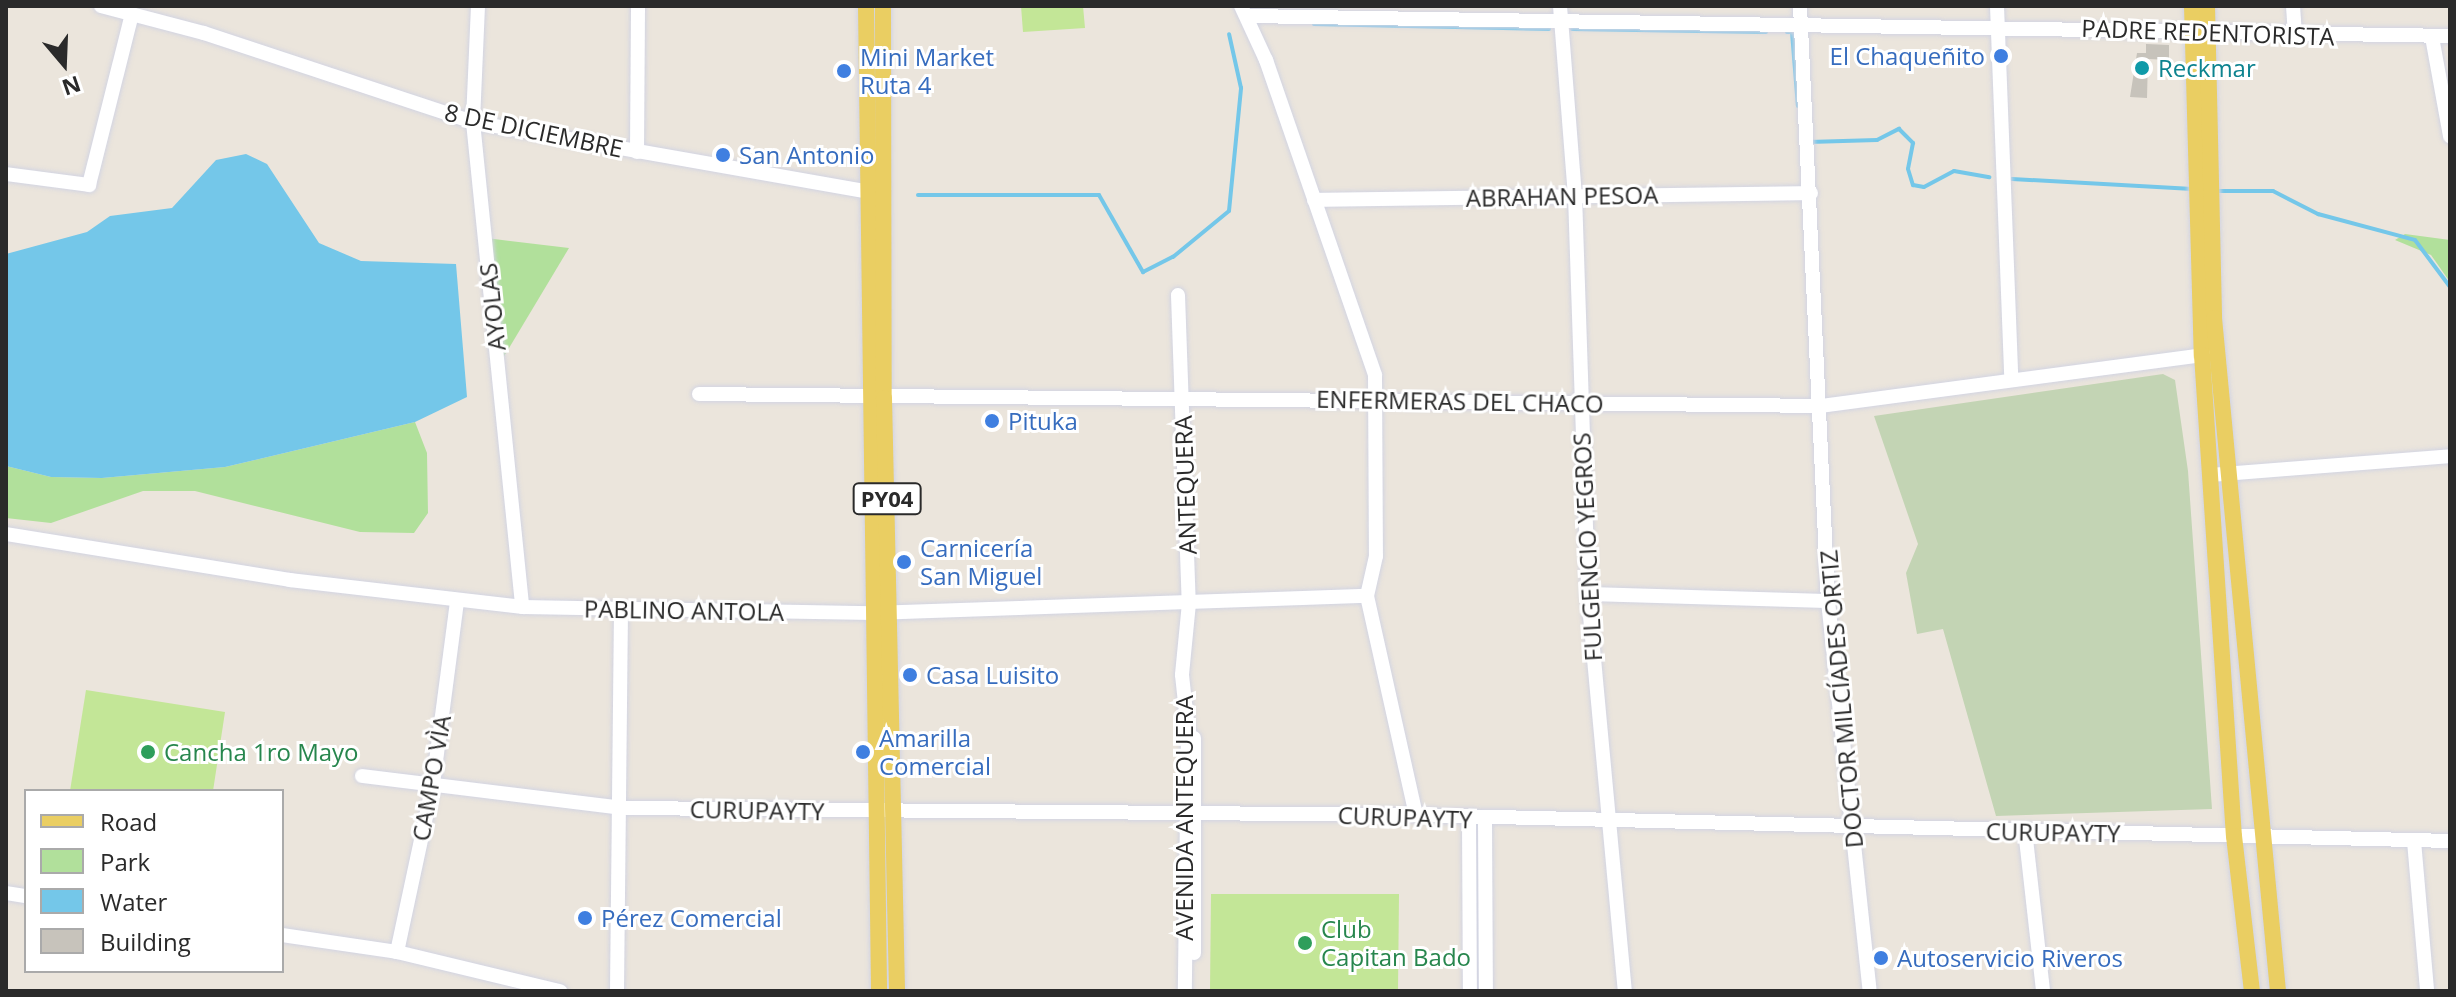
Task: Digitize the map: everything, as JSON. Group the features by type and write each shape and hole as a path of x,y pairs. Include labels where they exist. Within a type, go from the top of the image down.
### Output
{"main road":[{"name":"PY04","path":"866,6 866,398 879,991"},
{"name":"PY04","path":"883,6 884,398 892,612 897,991"},
{"path":"2192,6 2200,32"},
{"path":"2207,6 2200,32 2211,475 2234,836 2252,991"},
{"path":"2210,355 2230,472 2278,991"}],"street":[{"name":"8 DE DICIEMBRE","path":"101,6 473,122 884,194"},
{"name":"AYOLAS","path":"478,6 473,122 522,607"},
{"path":"637,152 638,6"},
{"name":"DOCTOR MILCÍADES ORTIZ","path":"1800,6 1828,601 1870,991"},
{"path":"1997,6 2011,377"},
{"path":"2293,6 2295,37"},
{"path":"1244,11 1314,200 1379,399 1376,556 1367,596 1416,815"},
{"name":"PADRE REDENTORISTA","path":"1244,11 1560,13 1801,26 1997,24 2295,37 2450,36"},
{"name":"FULGENCIO YEGROS","path":"1560,13 1575,195 1588,594 1605,819 1625,991"},
{"path":"6,174 89,185 132,14"},
{"path":"2432,37 2450,136"},
{"name":"ABRAHAN PESOA","path":"1314,200 1811,193"},
{"name":"ANTEQUERA","path":"1178,295 1189,603 1182,675"},
{"name":"ENFERMERAS DEL CHACO","path":"699,394 1821,406 2011,377 2210,355"},
{"path":"2211,475 2450,456"},
{"name":"PABLINO ANTOLA","path":"6,534 457,602 522,607 873,613 1367,596"},
{"path":"1588,594 1828,601"},
{"name":"CAMPO VÌA","path":"397,952 433,784 457,602"},
{"path":"617,991 622,808 621,609"},
{"name":"AVENIDA ANTEQUERA","path":"1182,675 1196,765 1190,813 1185,991"},
{"name":"CURUPAYTY","path":"362,776 622,808 1416,815 1853,829 2025,830 2450,841"},
{"name":"AVENIDA ANTEQUERA","path":"1190,813 1194,991"},
{"path":"1470,991 1477,819"},
{"path":"1477,819 1486,991"},
{"path":"2025,830 2043,991"},
{"path":"2414,841 2427,991"},
{"path":"284,935 397,952 560,991"}],"green space":[{"path":"1021,6 1083,6 1085,28 1023,32"},
{"path":"2405,234 2450,240 2450,282 2431,255 2395,240"},
{"path":"486,238 569,248 500,363"},
{"path":"2163,374 2175,380 2188,471 2212,809 1996,816 1943,629 1917,634 1906,573 1918,544 1874,416"},
{"path":"415,422 427,453 428,513 414,533 360,532 195,491 143,491 51,523 6,518 6,466 51,477 102,478 225,467"},
{"name":"Cancha 1ro Mayo","path":"86,690 225,712 213,789 70,789"},
{"name":"Club Capitan Bado","path":"1211,894 1399,894 1398,991 1210,991"}],"water":[{"path":"246,154 267,164 319,243 361,261 456,264 467,397 415,422 225,467 102,478 51,477 6,466 6,254 87,232 110,216 172,208 216,160"}],"building":[{"name":"Reckmar","path":"2146,44 2169,45 2169,60 2148,59 2147,98 2130,97 2137,53 2146,53"}],"waterway":[{"path":"1314,24 1549,29"},
{"path":"1572,29 1766,32"},
{"path":"1787,32 1792,32 1798,106"},
{"path":"918,195 1099,195 1143,272 1173,257 1229,211 1241,88 1229,34"},
{"path":"1809,142 1877,140 1899,129 1913,143 1908,169 1913,185 1924,187 1954,171 1989,177"},
{"path":"2012,179 2193,189"},
{"path":"2214,191 2273,191 2318,214 2415,240 2450,287"}],"place":[{"name":"El Chaqueñito","path":"2001,56"},
{"name":"Reckmar","path":"2142,68"},
{"name":"Mini Market Ruta 4","path":"844,71"},
{"name":"San Antonio","path":"723,155"},
{"name":"Pituka","path":"992,421"},
{"name":"Carnicería San Miguel","path":"904,562"},
{"name":"Casa Luisito","path":"910,675"},
{"name":"Cancha 1ro Mayo","path":"148,752"},
{"name":"Amarilla Comercial","path":"863,752"},
{"name":"Pérez Comercial","path":"585,918"},
{"name":"Club Capitan Bado","path":"1305,943"},
{"name":"Autoservicio Riveros","path":"1881,958"}]}
